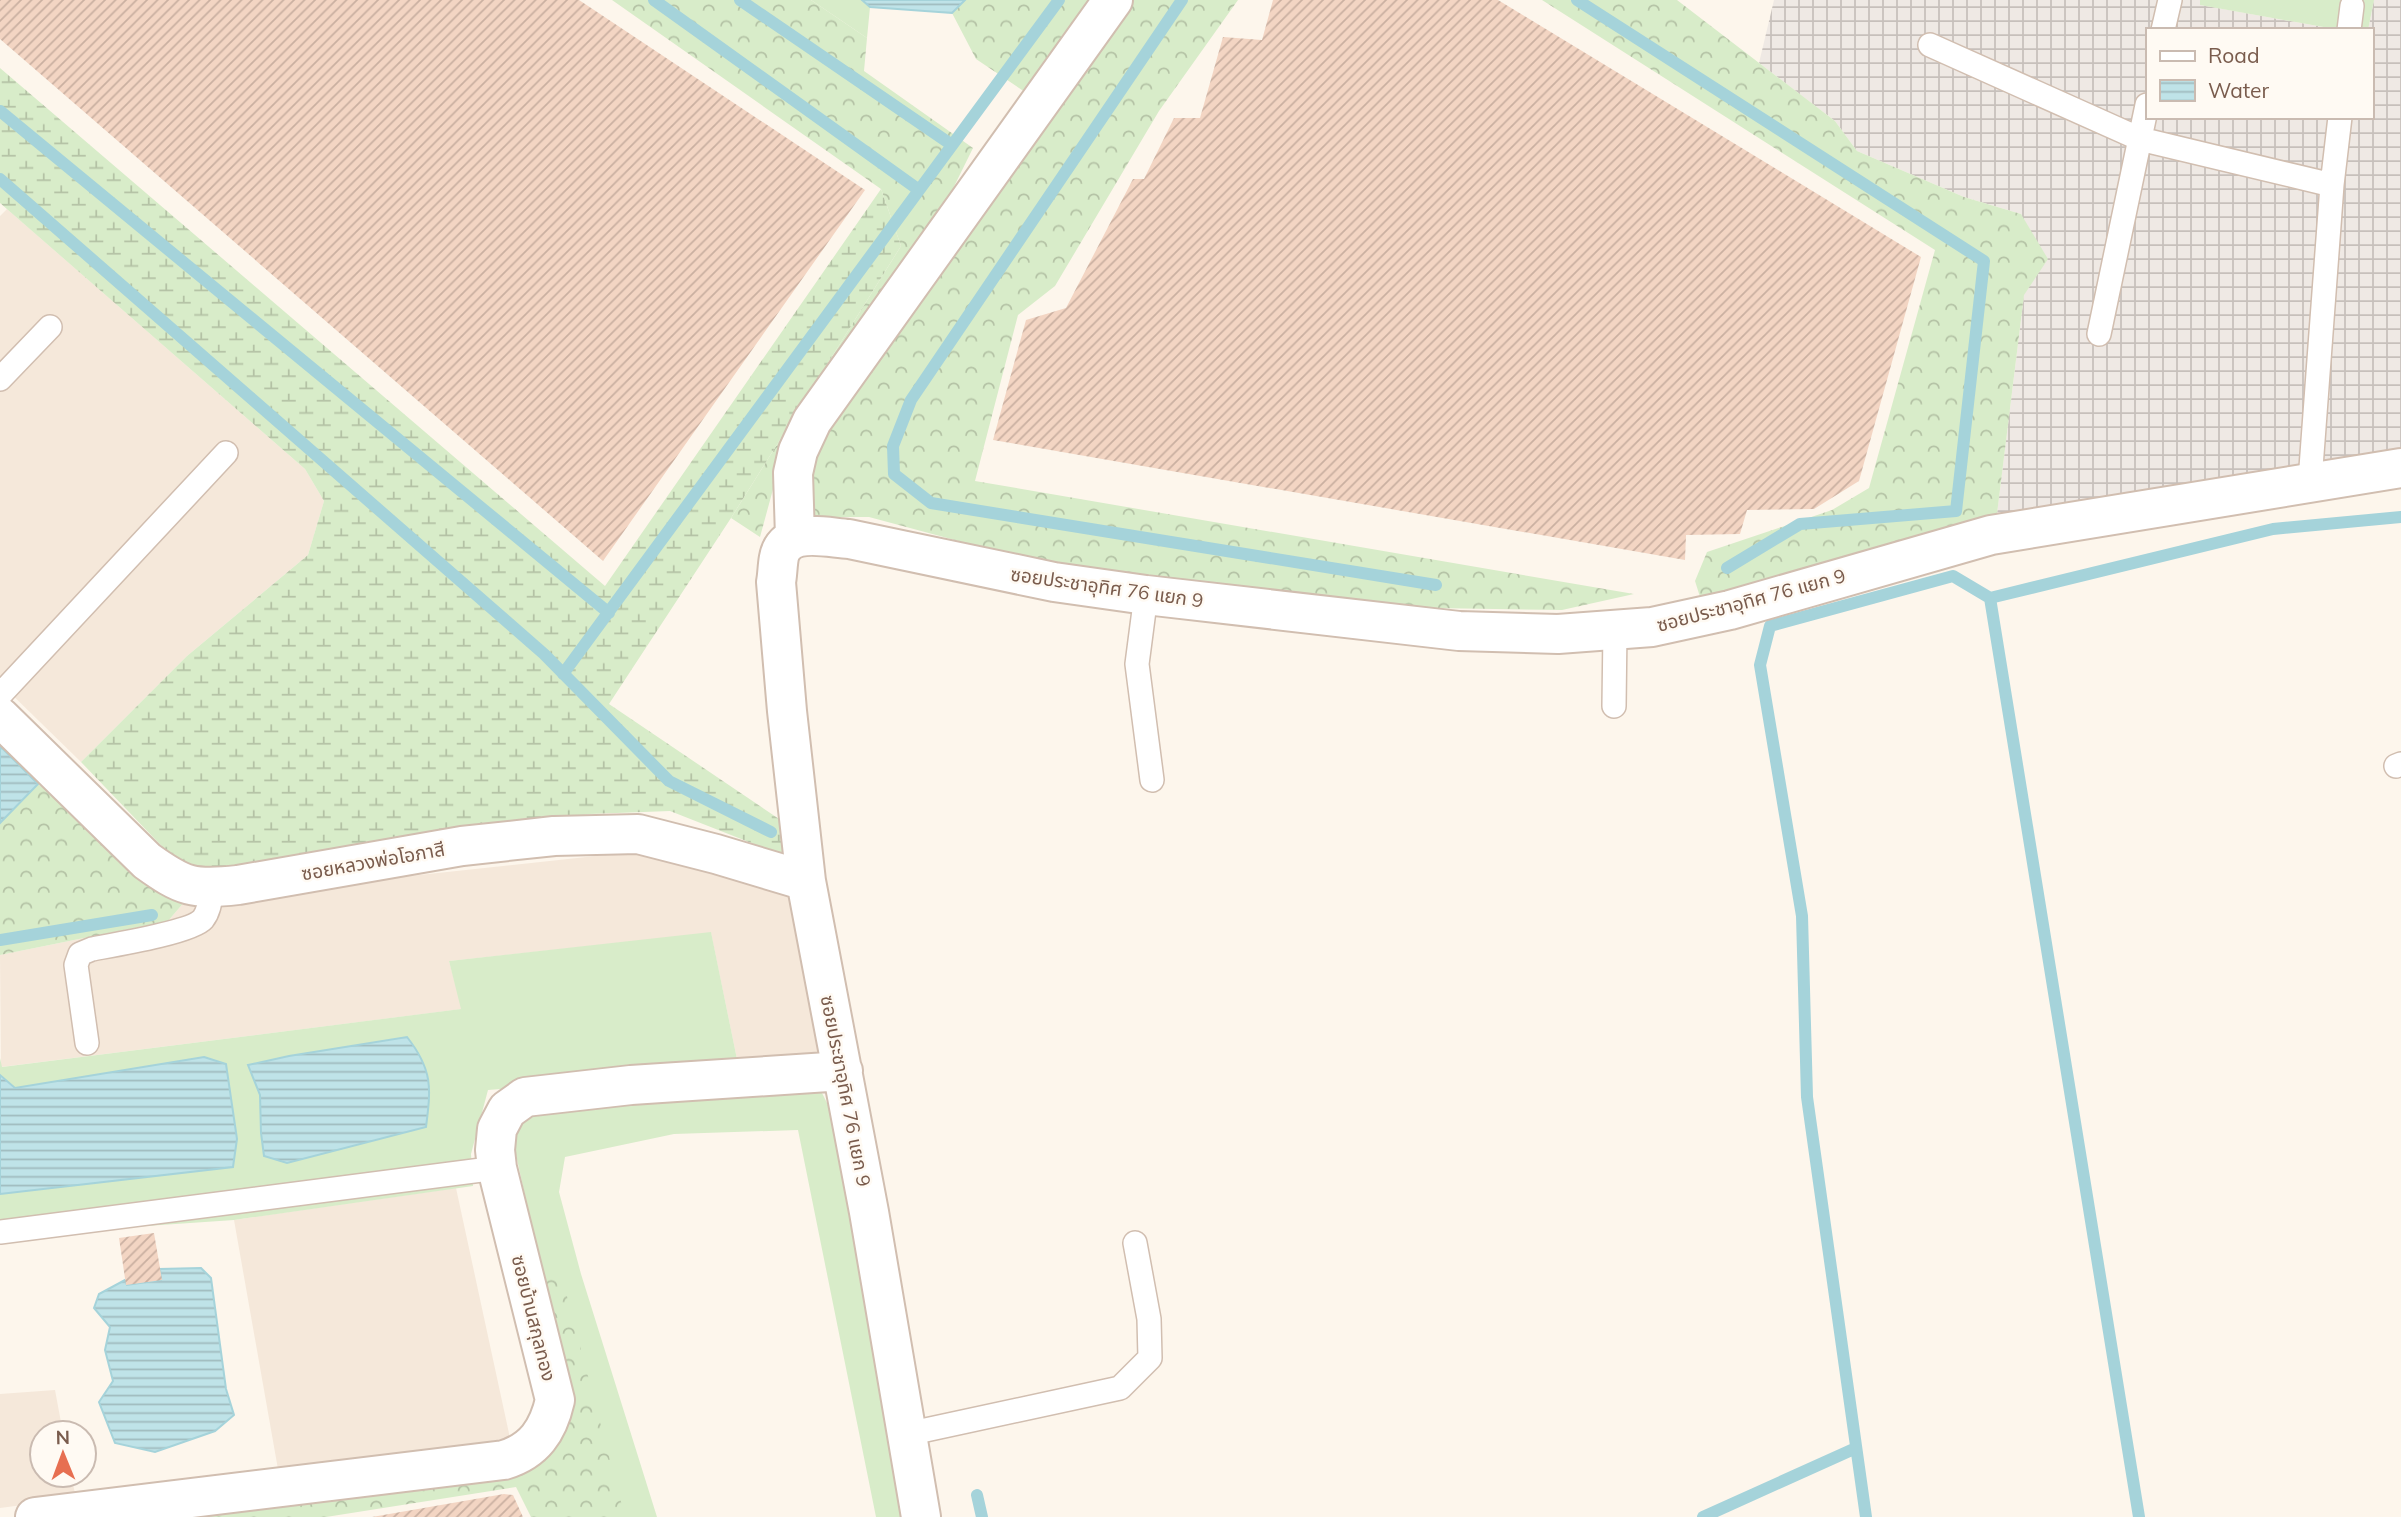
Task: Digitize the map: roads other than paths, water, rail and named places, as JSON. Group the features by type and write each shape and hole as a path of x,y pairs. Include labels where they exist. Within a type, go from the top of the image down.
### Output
{"street":[{"path":"795,537 793,473 798,451 812,421 1114,0"},
{"name":"ซอยประชาอุทิศ 76 แยก 9","path":"921,1517 843,1071 806,881 776,582 781,550 795,537 816,536 849,540 1054,582 1146,595 1458,631 1558,634 1652,627 1730,610 1991,535 2401,468"},
{"name":"ซอยหลวงพ่อโอภาสี","path":"0,717 147,861 169,877 191,887 212,888 462,846 554,836 638,834 716,853 806,881"},
{"name":"ซอยบ้านสกุลทอง","path":"35,1517 504,1460 521,1455 538,1438 551,1419 555,1400 497,1168 497,1129 507,1110 525,1097 631,1085 843,1071"}],"lane":[{"path":"2164,28 2171,0"},
{"path":"2349,28 2352,6"},
{"path":"1930,45 2140,139 2332,185"},
{"path":"2099,334 2146,110"},
{"path":"2310,481 2332,185 2340,119"},
{"path":"0,379 50,327"},
{"path":"0,695 226,453"},
{"path":"1146,595 1137,664 1152,780"},
{"path":"1614,706 1615,630"},
{"path":"88,1043 76,965 80,954 185,929 201,922 209,909 212,888"},
{"path":"0,1232 497,1168"},
{"path":"907,1434 1120,1388 1150,1358 1149,1319 1135,1243"}],"water":[{"path":"862,0 965,0 952,13 870,7"},
{"path":"0,746 38,784 0,823"},
{"path":"407,1037 426,1070 429,1101 426,1127 287,1163 264,1156 260,1095 248,1065"},
{"path":"204,1057 226,1064 237,1139 233,1167 0,1194 0,1075 15,1088"},
{"path":"201,1268 211,1278 226,1389 234,1415 215,1431 155,1452 115,1443 99,1402 113,1381 105,1350 110,1327 94,1308 99,1294 125,1280 127,1285 161,1280 160,1269"}],"waterway":[{"path":"654,0 919,190"},
{"path":"740,0 952,145"},
{"path":"563,674 1059,0"},
{"path":"1182,0 911,400 893,446 894,474 931,503 1436,585"},
{"path":"1577,0 1984,261 1956,511 1800,524 1727,568"},
{"path":"0,111 609,613"},
{"path":"0,179 544,654 669,781 771,832"},
{"path":"1866,1517 1807,1097 1802,916 1760,665 1770,626 1953,576 1990,598 2273,529 2401,517"},
{"path":"1990,598 2139,1517"},
{"path":"0,940 152,915"},
{"path":"1703,1517 1856,1448"},
{"path":"977,1495 982,1517"}]}
